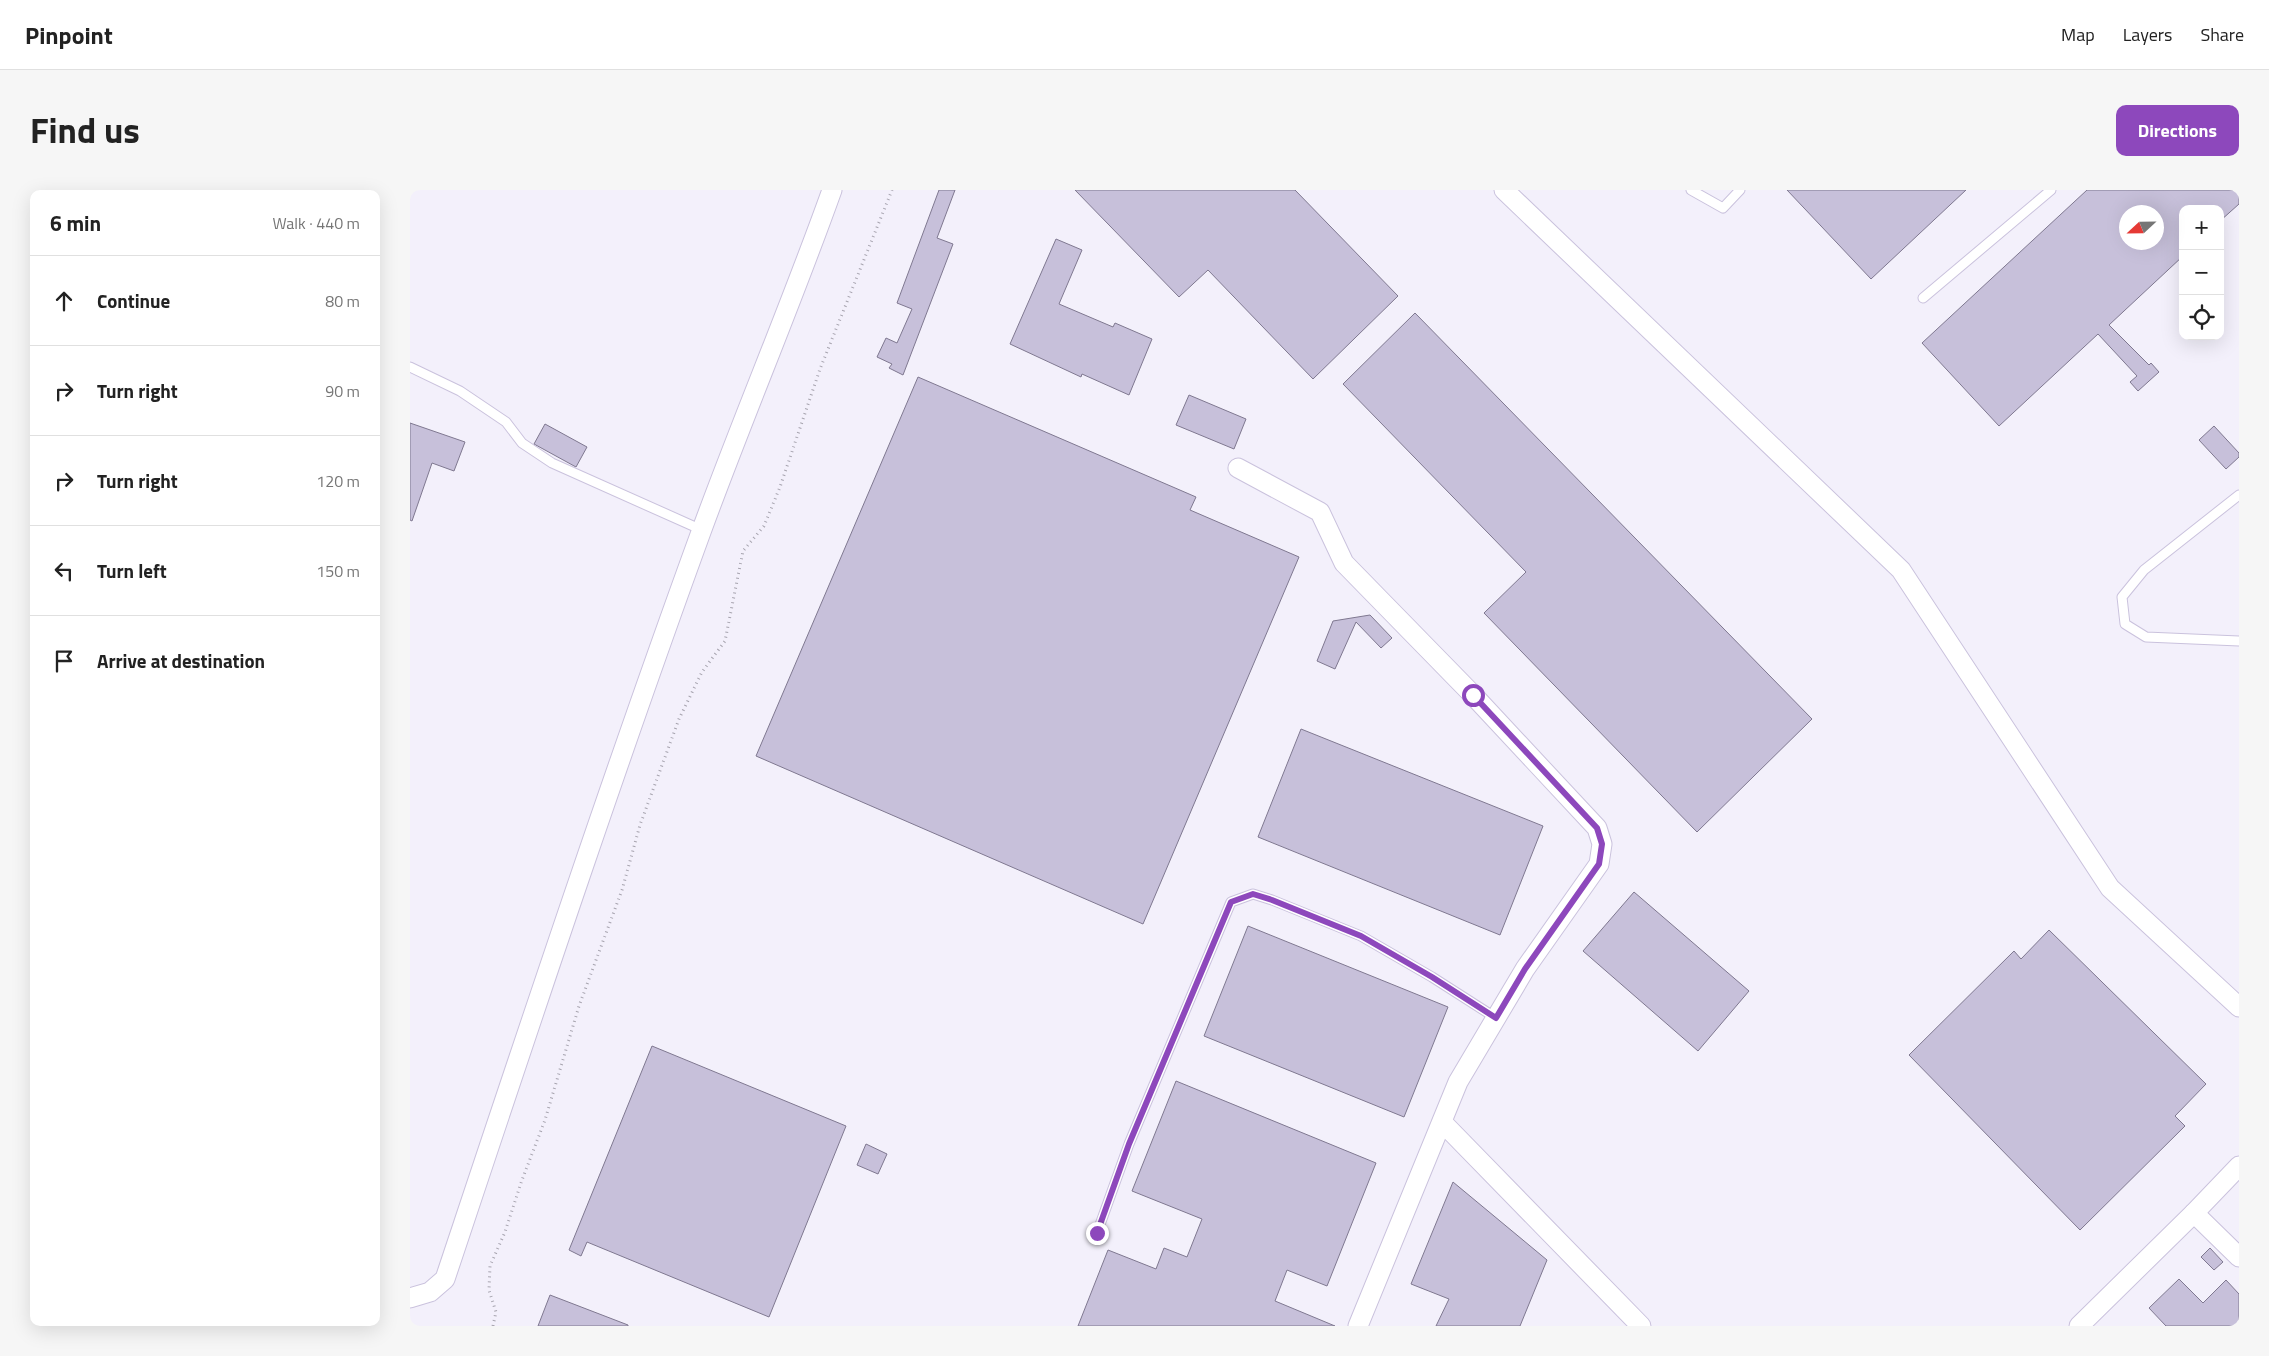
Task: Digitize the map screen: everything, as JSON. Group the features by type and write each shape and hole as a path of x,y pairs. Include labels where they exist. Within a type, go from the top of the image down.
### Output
{"street":[{"path":"410,1298 430,1292 445,1279 612,783 702,530 832,190"},
{"path":"1504,190 1901,570 2110,888 2239,1007"},
{"path":"1238,468 1320,512 1344,563 1473,695 1597,828 1602,844 1599,864 1525,969 1458,1082 1358,1326"},
{"path":"1442,1122 1642,1326"},
{"path":"2079,1326 2239,1166"},
{"path":"2194,1213 2239,1257"}],"lane":[{"path":"1691,190 1723,208 1740,190"},
{"path":"1922,298 2051,190"},
{"path":"410,367 460,391 506,422 522,443 552,463 702,530"},
{"path":"2239,495 2144,570 2122,597 2125,624 2146,637 2239,641"},
{"path":"1097,1233 1129,1144 1231,902 1253,894 1361,936 1432,977 1496,1018"}],"path":[{"path":"493,1326 496,1312 489,1290 490,1266 505,1232 545,1120 579,1006 609,932 640,825 679,719 702,672 725,641 743,551 764,526 774,503 820,369 892,190"}],"building":[{"path":"939,190 955,190 937,238 953,244 903,375 889,368 892,364 877,357 886,338 897,343 912,309 897,303"},
{"path":"1075,190 1295,190 1398,296 1313,379 1208,270 1179,297"},
{"path":"1787,190 1966,190 1871,279"},
{"path":"2087,190 2239,190 2239,204 2224,217 2224,205 2179,205 2179,260 2109,325 2149,365 2151,363 2159,372 2138,391 2130,382 2137,376 2098,334 1999,426 1922,343"},
{"path":"1056,239 1082,250 1059,304 1113,327 1115,323 1152,339 1129,395 1082,374 1081,377 1010,344"},
{"path":"1415,313 1812,719 1697,832 1484,613 1526,572 1343,384"},
{"path":"918,377 1196,497 1190,510 1299,557 1143,924 756,756"},
{"path":"1189,395 1246,419 1234,449 1176,425"},
{"path":"410,423 465,442 454,471 432,463 412,521 410,520"},
{"path":"545,424 587,447 576,467 534,444"},
{"path":"2214,426 2239,453 2239,457 2226,469 2199,440"},
{"path":"1370,615 1392,638 1381,648 1356,622 1335,669 1317,661 1333,621"},
{"path":"1301,729 1543,826 1500,935 1258,837"},
{"path":"1634,892 1749,991 1698,1051 1583,951"},
{"path":"1248,926 1448,1007 1404,1117 1204,1036"},
{"path":"2049,930 2206,1084 2175,1116 2185,1126 2080,1230 1909,1055 2014,951 2021,959"},
{"path":"652,1046 846,1126 769,1317 587,1242 581,1256 569,1250"},
{"path":"1176,1081 1376,1163 1327,1286 1287,1270 1275,1301 1335,1326 1078,1326 1108,1250 1156,1269 1164,1248 1187,1257 1202,1219 1132,1191"},
{"path":"866,1144 887,1154 878,1174 857,1165"},
{"path":"1453,1182 1547,1260 1520,1326 1436,1326 1449,1299 1411,1284"},
{"path":"2210,1248 2223,1262 2214,1270 2201,1257"},
{"path":"2179,1279 2203,1303 2226,1280 2239,1294 2239,1326 2166,1326 2149,1308"},
{"path":"550,1295 628,1325 628,1326 538,1326"}],"route":[{"path":"1097,1233 1129,1144 1231,902 1253,894 1361,936 1432,977 1496,1018 1525,969 1599,864 1602,844 1597,828 1473,695"}]}
